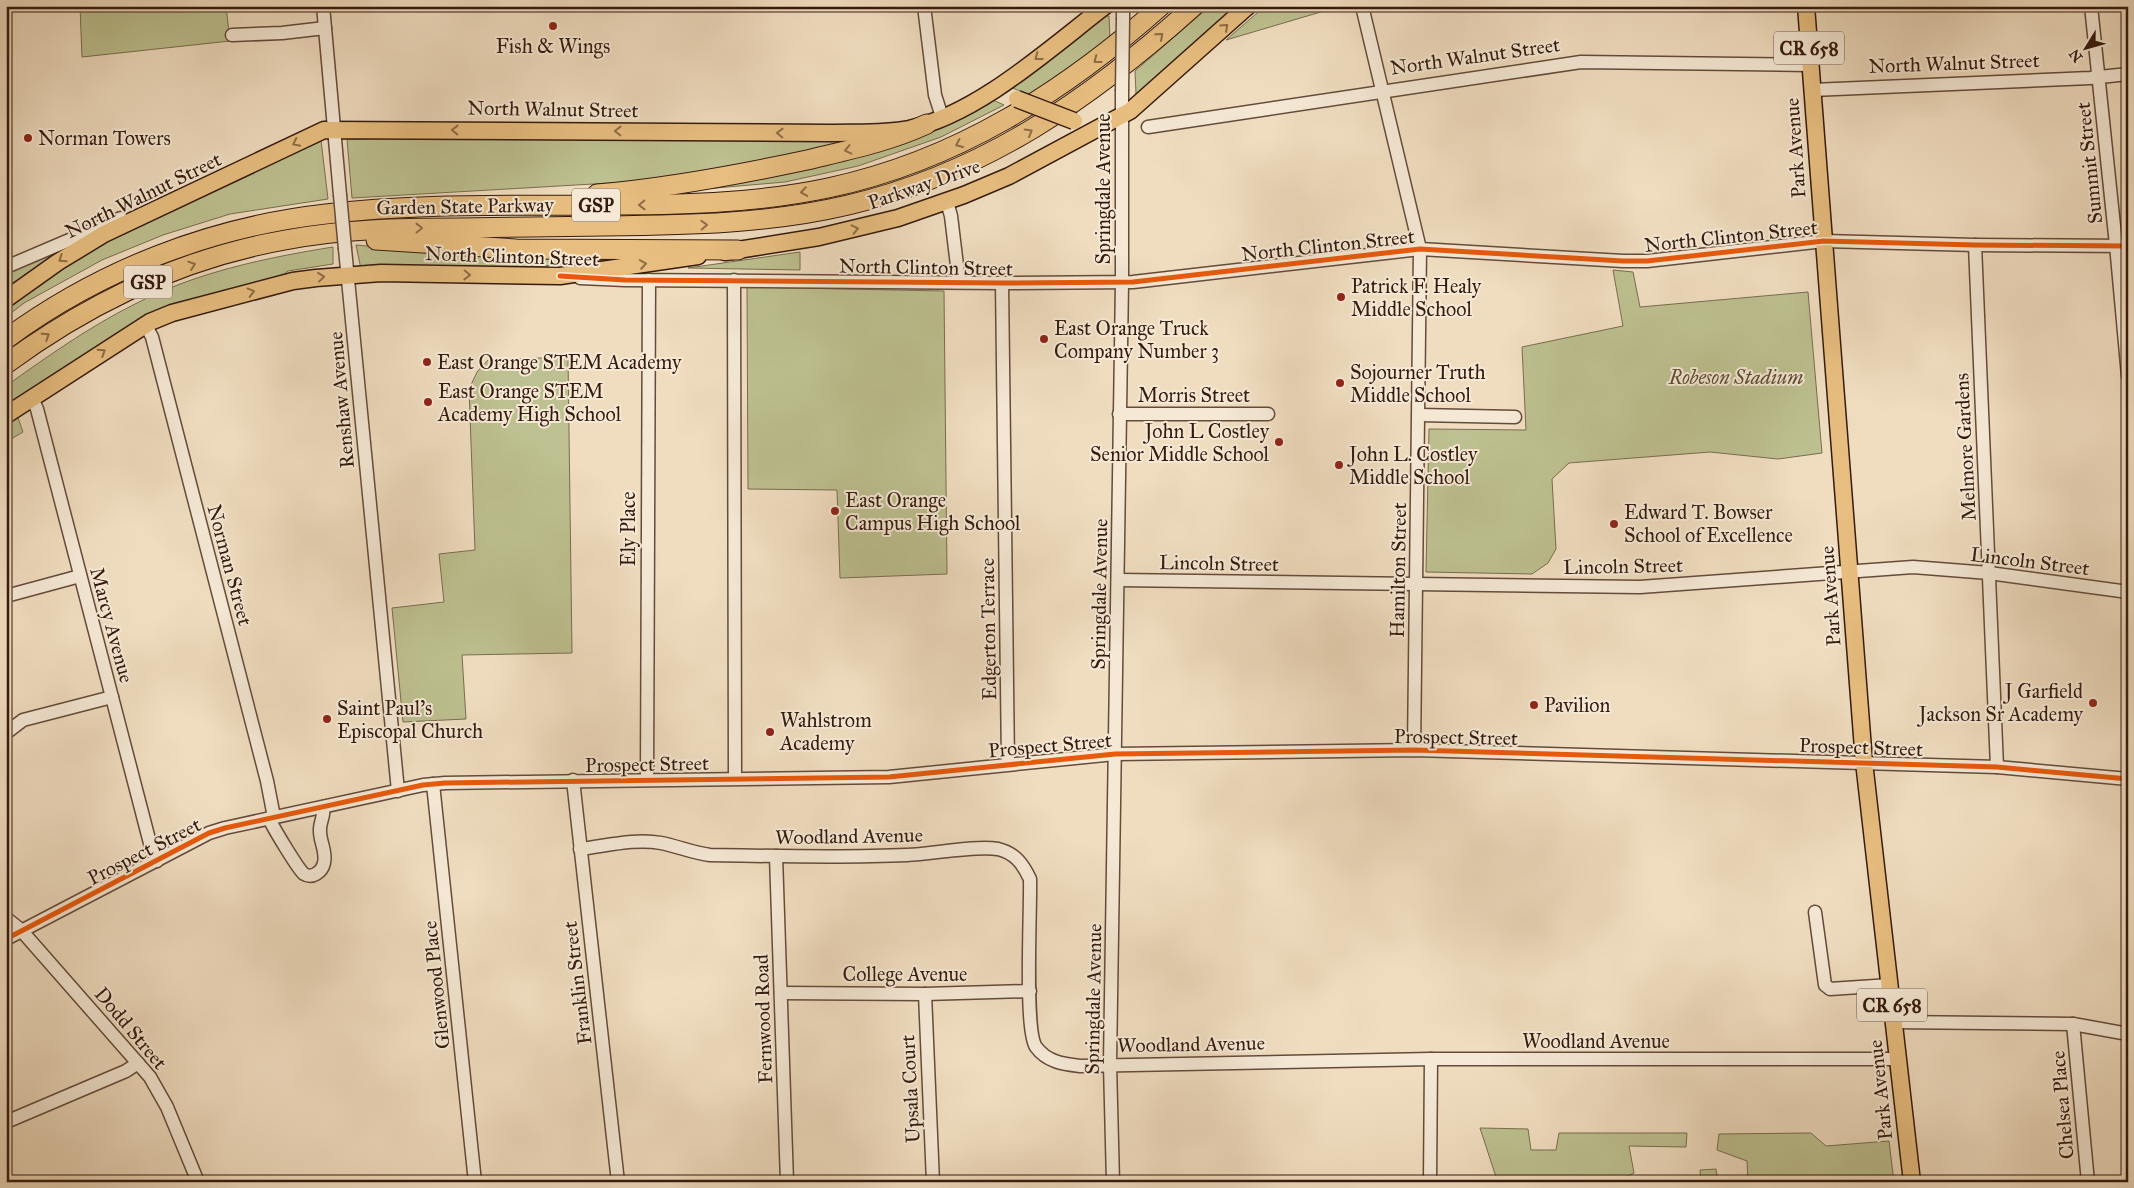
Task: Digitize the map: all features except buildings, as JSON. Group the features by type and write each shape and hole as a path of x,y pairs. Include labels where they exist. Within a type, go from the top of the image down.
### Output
{"highway":[{"name":"Garden State Parkway","path":"6,339 52,308 108,277 168,251 214,236 269,223 326,214 374,210 723,202 812,191 874,176 950,148 1022,112 1089,66 1161,6"},
{"name":"Garden State Parkway","path":"6,364 74,318 148,281 225,254 272,242 305,236 353,231 420,228 709,224 784,217 865,201 952,171 1034,129 1103,83 1194,6"},
{"path":"471,207 681,184 771,168 895,138 934,120"},
{"path":"305,236 516,249 738,250"}],"main road":[{"name":"North Walnut Street","path":"6,299 90,242 319,132 334,128 829,133 900,130 934,120 964,108 989,94 1105,6"},
{"name":"Parkway Drive","path":"560,276 738,250 835,233 898,218 947,202 1009,176 1122,117 1145,100 1248,6"},
{"name":"Park Avenue","path":"1806,6 1864,762 1912,1182"},
{"path":"989,94 1000,93 1074,120 1079,127 1078,133 1062,147"},
{"name":"North Clinton Street","path":"6,415 145,324 172,313 293,281 348,274 560,276"}],"street":[{"name":"Renshaw Avenue","path":"323,6 398,790"},
{"path":"924,6 935,95 934,120"},
{"name":"Hamilton Street","path":"1362,6 1420,249 1414,750"},
{"name":"Summit Street","path":"2091,6 2122,246 2128,376"},
{"name":"Springdale Avenue","path":"1113,1182 1110,1064 1122,282 1123,12"},
{"path":"232,35 282,33 325,28"},
{"name":"North Walnut Street","path":"1148,127 1581,62 1810,65"},
{"name":"North Walnut Street","path":"1812,90 2099,77 2128,74"},
{"path":"6,267 146,208 214,182"},
{"path":"947,202 951,216 959,282"},
{"name":"North Clinton Street","path":"560,276 613,280 959,282 1002,284 1122,282 1420,249 1623,261 1824,241 2122,246"},
{"name":"Melmore Gardens","path":"1974,245 1996,767"},
{"name":"Ely Place","path":"647,779 649,280"},
{"path":"734,280 735,778"},
{"name":"Edgerton Terrace","path":"1002,284 1008,764"},
{"name":"Norman Street","path":"145,324 152,337 267,781 276,833 301,871 309,876 313,875 324,865 325,858 320,830 324,814 323,807"},
{"name":"Marcy Avenue","path":"32,398 38,409 151,847 157,861"},
{"name":"Morris Street","path":"1119,414 1268,414"},
{"path":"1419,414 1515,417"},
{"name":"Lincoln Street","path":"1118,580 1640,587 1913,567 1989,574 2128,592"},
{"path":"6,596 80,576"},
{"path":"6,733 23,720 112,697"},
{"name":"Prospect Street","path":"6,939 209,834 230,826 433,784 573,780 889,777 1115,754 1414,750 1996,767 2128,779"},
{"name":"Franklin Street","path":"573,780 618,1182"},
{"name":"Glenwood Place","path":"433,784 475,1182"},
{"name":"Woodland Avenue","path":"580,849 647,841 662,843 697,854 710,855 907,855 980,849 998,849 1012,854 1024,865 1030,878 1030,991 1032,1030 1035,1045 1044,1056 1058,1064 1080,1066 1431,1060 1898,1059"},
{"name":"Fernwood Road","path":"776,856 788,1182"},
{"path":"1816,912 1824,985 1830,989 1890,985"},
{"name":"Dodd Street","path":"6,918 21,930 138,1063 163,1099 198,1182"},
{"name":"College Avenue","path":"781,993 925,994 1030,991"},
{"name":"Upsala Court","path":"925,994 933,1182"},
{"path":"1894,1022 2073,1024 2128,1034"},
{"name":"Chelsea Place","path":"2073,1024 2088,1182"},
{"path":"1430,1182 1431,1060"},
{"path":"6,1122 130,1069 138,1063"}],"green space":[{"path":"80,6 226,6 230,41 82,57"},
{"path":"1210,6 1239,6 1142,92 1136,94 1135,71"},
{"path":"1265,6 1341,6 1226,40"},
{"path":"1102,16 1109,16 1110,39 1066,73 1029,94 1012,88"},
{"path":"993,100 1004,105 941,137 858,166 785,182 670,192"},
{"path":"616,136 839,139 841,147 645,181 352,198 347,139"},
{"path":"321,140 328,199 230,214 163,235 102,260 24,303 6,317 6,308 65,262 126,228"},
{"path":"84,238 16,285 6,276 6,272"},
{"path":"356,245 497,258 659,255 512,269 361,269"},
{"path":"333,247 333,264 288,271 278,279 191,301 6,407 6,386 85,332 135,304 183,283 207,275 257,261"},
{"path":"800,252 800,270 688,268"},
{"name":"Robeson Stadium","path":"1613,270 1633,272 1640,307 1808,292 1822,453 1778,459 1710,452 1569,463 1552,479 1556,549 1548,563 1532,574 1426,572 1429,429 1526,430 1522,347 1623,326"},
{"path":"747,287 944,291 947,574 840,578 837,490 748,489"},
{"path":"568,357 572,653 462,655 466,719 403,722 392,608 444,602 439,554 475,550 469,389 477,372 488,360"},
{"path":"18,418 23,432 6,442 6,425"},
{"path":"1480,1128 1528,1129 1531,1150 1556,1150 1559,1133 1687,1133 1686,1147 1629,1146 1634,1173 1621,1179 1620,1182 1499,1182"},
{"path":"1811,1133 1826,1146 1889,1141 1894,1182 1748,1182 1747,1161 1717,1150 1719,1134"},
{"path":"1716,1169 1718,1182 1701,1182 1700,1170"}],"cycle path":[{"path":"560,276 625,280 1002,283 1133,282 1420,249 1647,261 1824,241 1975,245 2128,246"},
{"path":"6,939 209,833 423,785 445,783 889,777 1115,754 1414,750 1997,767 2128,779"}],"place":[{"name":"Fish & Wings","path":"553,26"},
{"name":"Norman Towers","path":"28,138"},
{"name":"Patrick F. Healy Middle School","path":"1341,297"},
{"name":"East Orange Truck Company Number 3","path":"1044,339"},
{"name":"East Orange STEM Academy","path":"427,362"},
{"name":"Sojourner Truth Middle School","path":"1340,383"},
{"name":"East Orange STEM Academy High School","path":"428,402"},
{"name":"John L Costley Senior Middle School","path":"1279,442"},
{"name":"John L. Costley Middle School","path":"1339,465"},
{"name":"East Orange Campus High School","path":"835,511"},
{"name":"Edward T. Bowser School of Excellence","path":"1614,524"},
{"name":"J Garfield Jackson Sr Academy","path":"2093,703"},
{"name":"Pavilion","path":"1534,705"},
{"name":"Saint Paul's Episcopal Church","path":"327,719"},
{"name":"Wahlstrom Academy","path":"770,732"}]}
